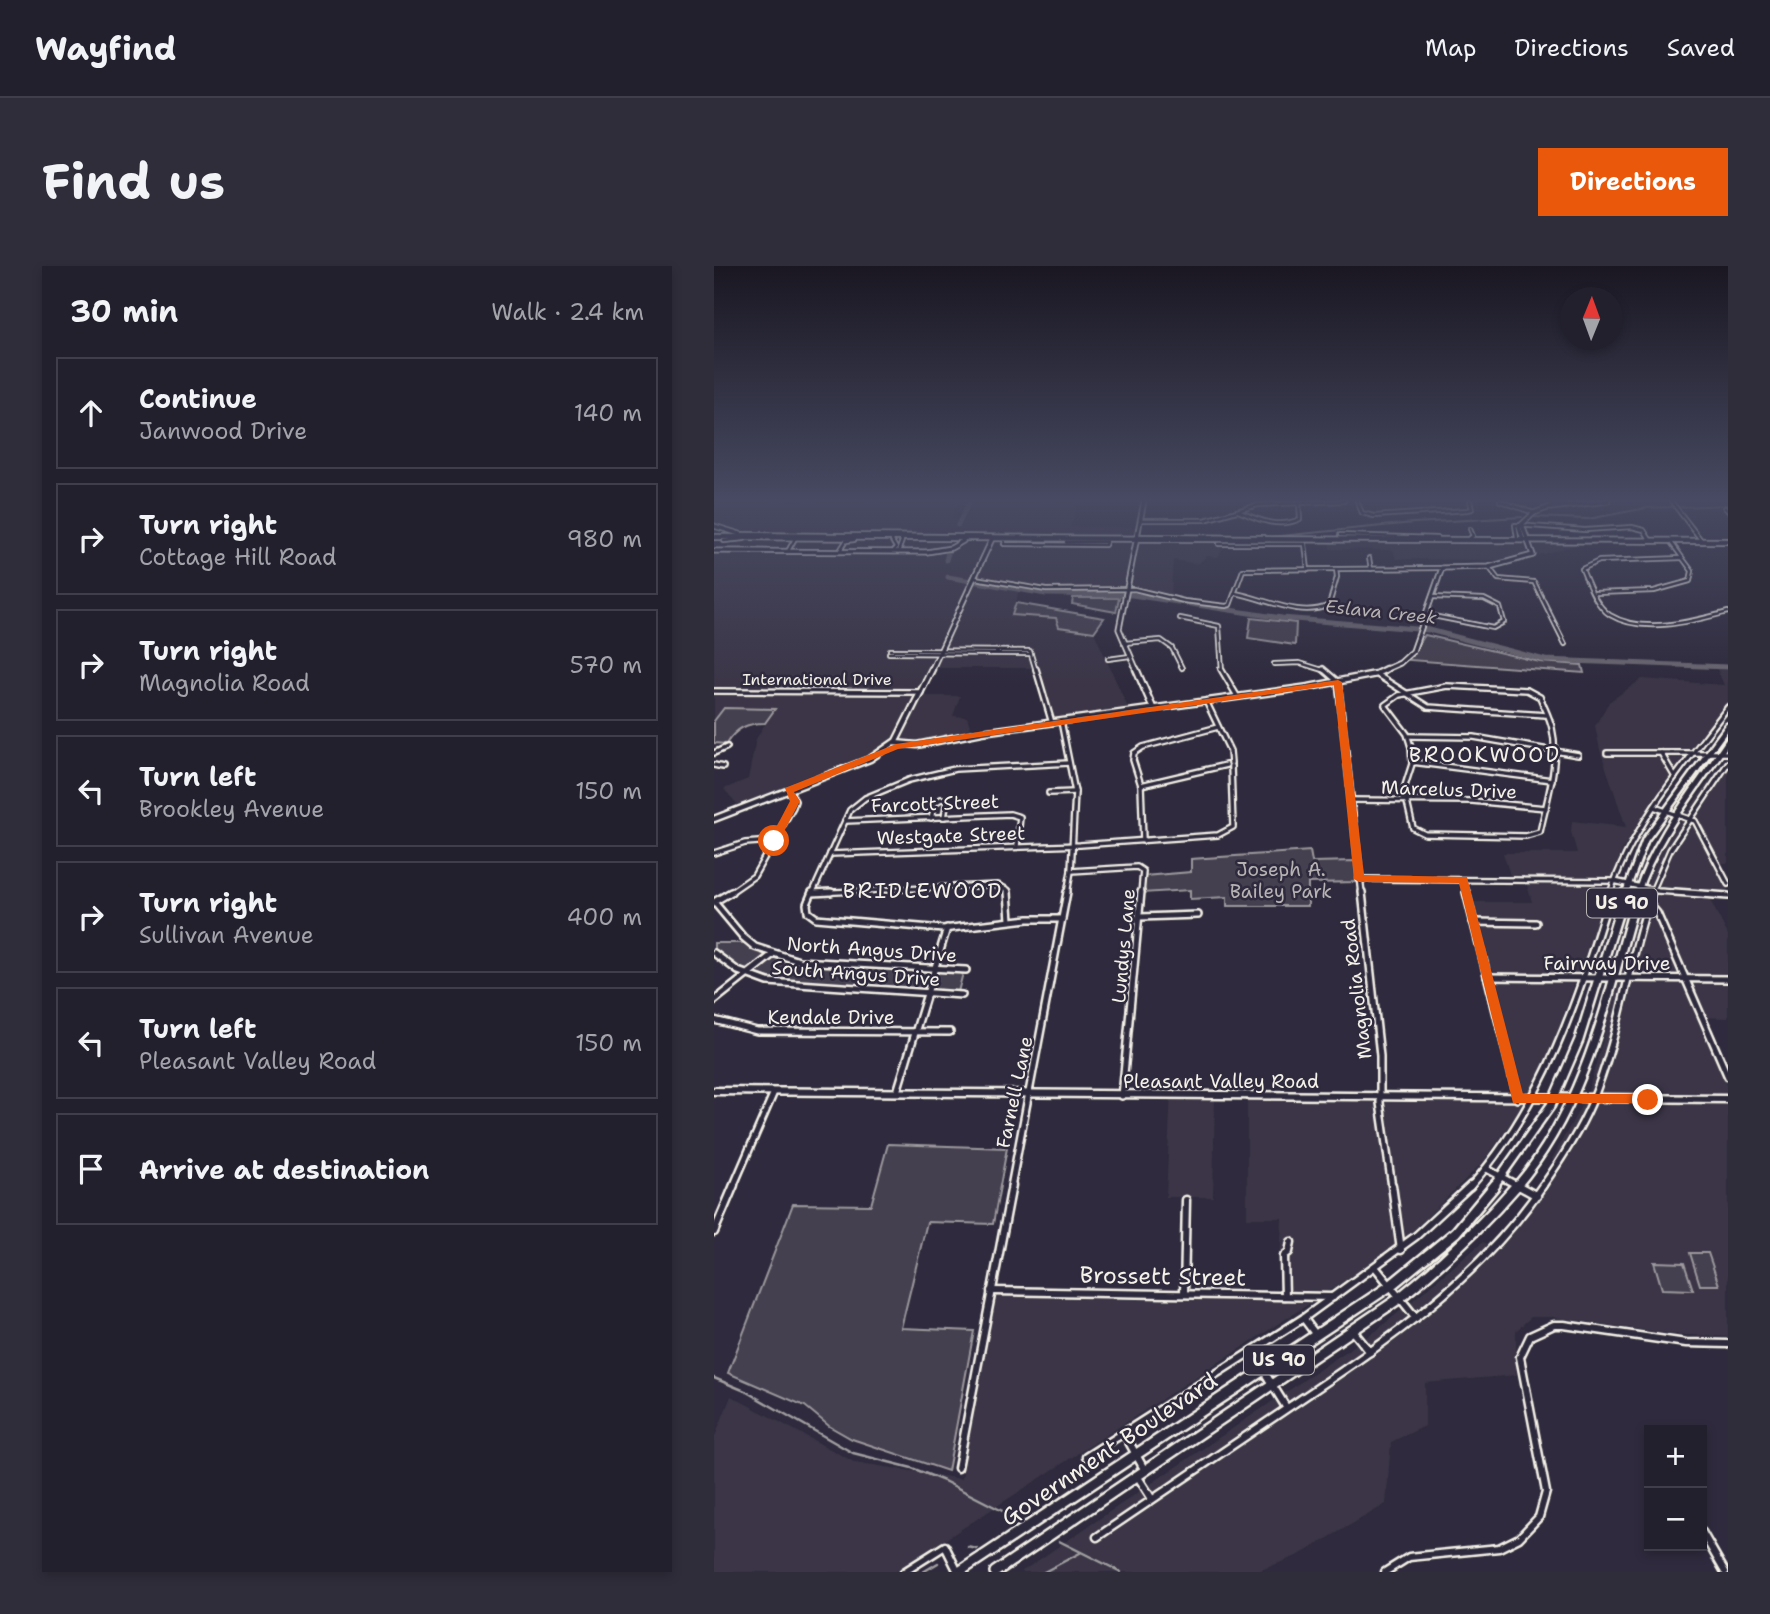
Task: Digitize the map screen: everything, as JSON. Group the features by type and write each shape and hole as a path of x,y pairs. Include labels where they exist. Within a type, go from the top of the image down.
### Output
{"main road":[{"name":"Government Boulevard","path":"958,1572 1390,1286 1456,1232 1502,1177 1554,1100 1579,1040 1645,840 1728,726"},
{"name":"Government Boulevard","path":"995,1572 1400,1298 1459,1251 1518,1186 1553,1138 1581,1081 1639,887 1657,845 1728,741"}],"street":[{"path":"884,751 900,736 982,562"},
{"path":"1133,562 1119,629 1153,708"},
{"path":"1307,562 1308,569"},
{"path":"1370,562 1371,569"},
{"path":"974,581 1046,590 1127,593 1230,605 1243,570 1442,570 1489,567 1512,562"},
{"path":"1594,562 1582,568 1608,614 1629,621 1654,623 1682,621 1728,612"},
{"path":"1595,593 1646,592 1686,583 1691,578 1692,571 1685,562"},
{"path":"1489,567 1498,579 1534,582 1565,643"},
{"path":"1235,593 1266,603 1321,609 1329,605 1337,577 1336,569"},
{"path":"714,819 900,746 1338,682 1376,674 1405,660 1416,646 1442,570"},
{"path":"1427,615 1493,628 1503,625 1500,607 1491,601 1432,597"},
{"path":"1180,618 1219,626 1221,670 1237,696"},
{"path":"1124,643 1155,639 1168,642 1182,668"},
{"path":"889,652 1030,653 1052,723"},
{"path":"1108,659 1130,656"},
{"path":"1274,664 1291,662 1320,667 1331,673 1338,682"},
{"path":"1376,674 1428,707 1546,715"},
{"name":"Magnolia Road","path":"1338,682 1380,1056 1381,1098 1401,1250"},
{"path":"1447,685 1535,693 1552,728 1554,752 1552,780 1542,830 1535,835 1424,834 1410,825 1404,789 1412,762 1408,736 1385,708 1389,700 1404,694 1447,685"},
{"name":"International Drive","path":"714,691 921,692"},
{"path":"1141,785 1163,782 1213,765 1230,764 1230,751 1206,701"},
{"path":"1087,1457 1304,1319 1376,1268 1440,1218 1488,1169 1533,1099 1561,1041 1614,881 1630,844 1675,776 1728,707"},
{"name":"Farnell Lane","path":"958,1468 1071,871 1075,792 1061,721"},
{"path":"1143,841 1141,785 1133,755 1143,747 1219,727"},
{"path":"1408,736 1439,734 1494,739 1578,755"},
{"path":"900,736 913,746"},
{"path":"894,743 913,746"},
{"path":"714,753 727,747"},
{"path":"1607,753 1728,753"},
{"path":"1661,753 1675,776"},
{"path":"1412,762 1552,780"},
{"path":"1097,1537 1370,1352 1461,1281 1496,1247 1537,1196 1569,1148 1593,1100 1653,890 1670,850 1728,762"},
{"path":"1062,919 1010,920 947,928 816,918 808,912 807,904 850,810 860,800 885,789 955,769 1069,763"},
{"name":"Westgate Street","path":"830,854 1143,841 1224,834 1233,827 1230,764"},
{"path":"714,765 723,767"},
{"path":"714,902 748,882 795,801 789,790"},
{"path":"1049,793 1075,792"},
{"path":"931,818 935,803 941,799 947,800 944,817"},
{"name":"Marcelus Drive","path":"1350,800 1472,801 1546,808"},
{"path":"1653,807 1689,818 1697,824 1728,884"},
{"name":"Farcott Street","path":"845,821 1010,814 1020,817 1017,846"},
{"path":"714,853 745,843 774,841"},
{"name":"Lundys Lane","path":"1071,871 1137,867 1143,870 1122,1096"},
{"path":"1359,879 1614,881 1653,890 1728,895"},
{"path":"1463,880 1518,1099"},
{"path":"812,892 998,885 1008,890 1010,920"},
{"name":"North Angus Drive","path":"714,902 743,937 772,955 814,962 966,971"},
{"path":"1650,905 1657,913 1728,1077"},
{"path":"1140,917 1198,915"},
{"path":"1472,922 1536,923"},
{"path":"897,1092 947,928"},
{"name":"South Angus Drive","path":"714,953 748,975 789,985 962,995"},
{"path":"714,1001 772,955"},
{"name":"Fairway Drive","path":"1487,977 1629,976 1728,979"},
{"name":"Kendale Drive","path":"714,1020 757,1031 950,1032"},
{"name":"Pleasant Valley Road","path":"714,1091 1554,1100 1728,1099"},
{"path":"714,1232 774,1092"},
{"path":"1488,1169 1537,1196"},
{"path":"1184,1294 1186,1200"},
{"path":"1285,1296 1284,1256 1289,1252 1291,1242"},
{"path":"1376,1268 1416,1318"},
{"name":"Brossett Street","path":"991,1291 1334,1297"},
{"path":"1304,1319 1316,1335"},
{"path":"1385,1572 1409,1557 1499,1548 1518,1538 1539,1517 1546,1492 1520,1357 1526,1340 1536,1332 1564,1325 1686,1343 1728,1343"},
{"path":"1353,1331 1370,1352"},
{"path":"1252,1352 1286,1407"},
{"path":"1125,1433 1137,1454 1152,1499"},
{"path":"1707,1541 1725,1572"},
{"path":"904,1572 945,1546 958,1572"}],"shaded area":[{"path":"714,562 1173,562 1171,596 1132,588 1047,589 1020,585 1013,615 1056,618 1060,627 1094,632 1129,710 1055,720 1039,668 935,668 923,696 960,696 953,716 967,717 972,732 913,743 889,744 869,756 738,805 724,789 748,779 756,739 774,709 725,708 714,721"},
{"path":"1717,669 1728,670 1728,704 1657,794 1623,848 1551,1050 1523,1106 1484,1161 1408,1236 1366,1267 895,1572 714,1572 714,1439 731,1396 854,1462 962,1479 996,1287 1279,1290 1282,1218 1247,1218 1247,1093 1520,1094 1471,902 1532,902 1525,878 1511,878 1503,853 1577,853 1571,832 1572,821 1626,827 1600,750 1595,726 1609,702 1642,679 1724,685"},
{"path":"1728,754 1728,863 1714,863 1728,891 1728,897 1708,896 1728,935 1728,1018 1700,1017 1728,1090 1728,1337 1671,1334 1552,1317 1531,1317 1516,1331 1516,1375 1425,1383 1425,1426 1391,1442 1386,1504 1299,1555 1256,1572 1021,1572 1376,1331 1483,1242 1495,1250 1535,1202 1560,1166 1552,1159 1587,1095 1647,884 1665,843"},
{"path":"1171,1092 1215,1092 1213,1197 1166,1197"}],"green space":[{"path":"1073,598 1119,598 1116,612 1072,604"},
{"path":"1016,603 1104,618 1094,632 1059,627 1056,618 1012,615"},
{"path":"1251,618 1296,623 1295,645 1248,638"},
{"path":"1425,635 1540,662 1582,665 1584,673 1409,660"},
{"path":"724,708 775,709 765,723 742,728 726,744 714,743 714,721"},
{"name":"Joseph A. Bailey Park","path":"1310,851 1312,862 1355,861 1357,882 1308,883 1308,906 1227,906 1227,897 1190,899 1190,890 1142,893 1144,876 1191,872 1191,859"},
{"path":"714,943 744,943 777,959 801,964 963,973 958,992 776,980 740,969 714,950"},
{"path":"888,1144 1007,1148 993,1224 927,1222 901,1328 974,1331 948,1471 852,1439 829,1426 805,1406 728,1373 793,1204 871,1205"},
{"path":"1690,1253 1708,1253 1719,1285 1700,1285"},
{"path":"1654,1262 1684,1263 1693,1290 1662,1289"}],"waterway":[{"name":"Eslava Creek","path":"948,577 1046,594 1132,595 1282,618 1429,630 1545,660 1728,667"},
{"path":"714,1378 745,1391 853,1453 912,1468 944,1481 1020,1520"},
{"path":"1059,1541 1121,1572"},
{"path":"968,1547 977,1549"},
{"path":"1044,1572 1080,1553"},
{"path":"923,1572 938,1563"}],"district":[{"name":"BROOKWOOD","path":"1485,755"},
{"name":"BRIDLEWOOD","path":"923,891"}],"route":[{"path":"774,841 795,801 789,790 896,747 982,732 1338,682 1359,879 1463,880 1518,1099 1648,1100"}]}
